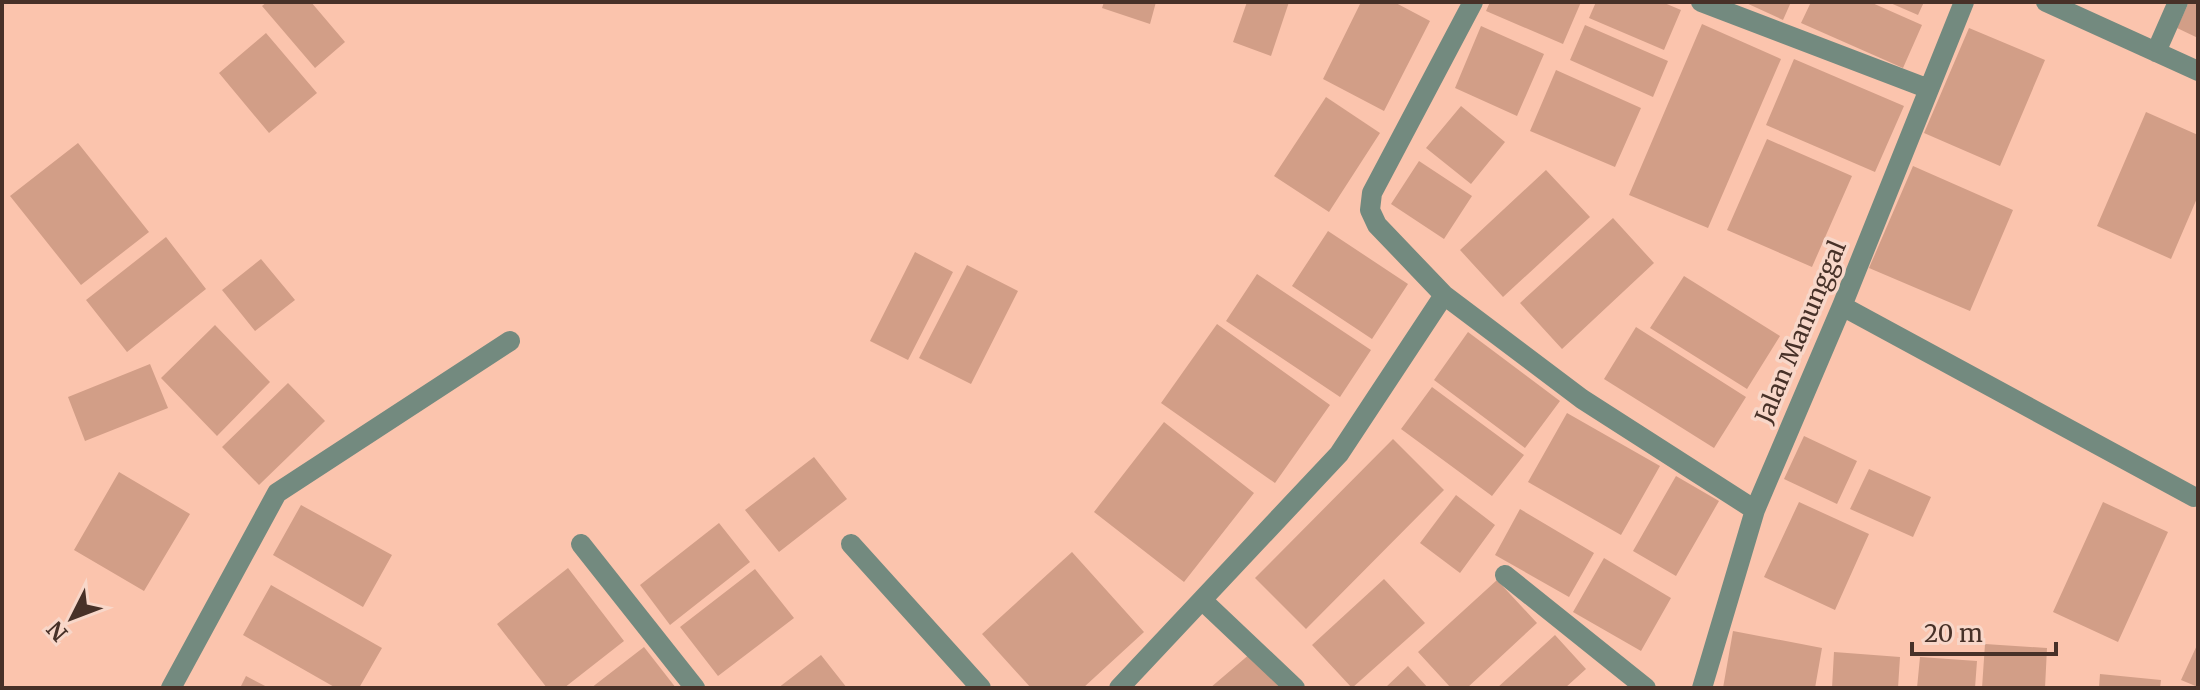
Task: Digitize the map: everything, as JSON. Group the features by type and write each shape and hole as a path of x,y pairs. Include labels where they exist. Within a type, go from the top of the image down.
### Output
{"street":[{"path":"1473,2 1372,193 1370,210 1377,225 1444,295 1582,399 1755,510"},
{"path":"1701,2 1929,89"},
{"name":"Jalan Manunggal","path":"1702,688 1755,510 1842,306 1964,2"},
{"path":"2046,2 2198,71"},
{"path":"2156,52 2178,2"},
{"path":"1119,688 1339,454 1444,295"},
{"path":"1842,306 2194,497"},
{"path":"171,688 277,493 510,341"},
{"path":"581,544 695,688"},
{"path":"851,544 981,688"},
{"path":"1505,575 1646,688"},
{"path":"1202,600 1295,688"}],"building":[{"path":"267,2 311,2 345,42 315,68 262,6"},
{"path":"1104,2 1156,2 1150,24 1102,8"},
{"path":"1247,2 1289,2 1271,56 1233,42"},
{"path":"1361,2 1394,2 1430,21 1384,111 1323,79"},
{"path":"1490,2 1581,2 1563,44 1486,11"},
{"path":"1596,2 1662,2 1681,10 1664,50 1589,18"},
{"path":"1744,2 1791,2 1783,20"},
{"path":"1811,2 1870,2 1922,25 1903,68 1801,23"},
{"path":"1888,2 1924,2 1918,15"},
{"path":"2189,2 2198,2 2198,38 2177,28"},
{"path":"1702,24 1781,59 1708,228 1629,195"},
{"path":"1585,25 1668,61 1653,97 1570,60"},
{"path":"1481,26 1544,54 1517,116 1455,88"},
{"path":"1969,28 2045,60 2000,166 1924,133"},
{"path":"266,33 317,93 269,133 219,73"},
{"path":"1794,59 1904,106 1875,172 1766,125"},
{"path":"1556,70 1641,108 1615,167 1530,131"},
{"path":"1326,97 1380,133 1329,212 1274,176"},
{"path":"1461,106 1505,142 1471,184 1426,148"},
{"path":"2146,112 2198,135 2198,196 2171,259 2097,226"},
{"path":"1767,139 1852,176 1812,267 1727,230"},
{"path":"78,143 149,232 81,285 10,196"},
{"path":"1419,161 1472,196 1444,239 1391,204"},
{"path":"1913,166 2013,210 1970,311 1869,268"},
{"path":"1546,170 1590,217 1503,297 1460,250"},
{"path":"1613,218 1654,263 1562,349 1520,303"},
{"path":"1328,231 1408,284 1372,339 1292,286"},
{"path":"166,237 206,289 127,352 86,300"},
{"path":"915,252 953,272 908,360 870,341"},
{"path":"261,259 295,300 255,331 222,290"},
{"path":"967,265 1018,291 971,384 919,358"},
{"path":"1257,274 1371,350 1340,397 1226,321"},
{"path":"1684,276 1780,336 1747,389 1650,328"},
{"path":"1217,324 1330,405 1275,483 1161,403"},
{"path":"215,325 270,382 217,436 161,378"},
{"path":"1636,327 1746,397 1714,448 1604,379"},
{"path":"1468,332 1560,401 1525,448 1434,380"},
{"path":"150,364 168,408 85,441 68,397"},
{"path":"288,383 325,421 259,485 222,447"},
{"path":"1432,387 1524,455 1492,496 1401,429"},
{"path":"1567,413 1660,466 1621,535 1528,482"},
{"path":"1164,422 1254,493 1184,582 1094,512"},
{"path":"1804,436 1857,461 1837,504 1784,479"},
{"path":"1393,439 1444,490 1306,629 1255,578"},
{"path":"814,457 847,499 779,552 745,510"},
{"path":"1869,469 1931,497 1913,537 1850,509"},
{"path":"119,472 190,514 144,591 74,550"},
{"path":"1676,476 1719,501 1676,576 1633,551"},
{"path":"1456,495 1495,525 1460,573 1420,543"},
{"path":"1799,502 1869,534 1835,610 1764,577"},
{"path":"2103,502 2168,532 2118,642 2053,612"},
{"path":"301,505 392,555 363,607 273,555"},
{"path":"1520,509 1594,553 1569,597 1495,555"},
{"path":"719,523 750,562 670,625 640,585"},
{"path":"1072,552 1144,632 1083,688 1031,688 982,634"},
{"path":"1604,558 1671,598 1641,651 1573,612"},
{"path":"568,568 624,641 564,688 547,688 497,624"},
{"path":"755,569 794,618 718,676 680,627"},
{"path":"1384,579 1425,623 1352,688 1312,645"},
{"path":"1497,580 1537,623 1467,688 1451,688 1418,652"},
{"path":"271,585 382,648 359,688 336,688 243,635"},
{"path":"1733,631 1822,648 1815,688 1723,688"},
{"path":"1555,635 1586,669 1565,688 1497,688"},
{"path":"2198,643 2198,687 2181,680"},
{"path":"1985,644 2047,648 2045,688 1982,688"},
{"path":"644,647 676,688 591,688"},
{"path":"1834,652 1900,657 1898,688 1832,688"},
{"path":"1251,653 1281,688 1210,688"},
{"path":"821,655 847,688 778,688"},
{"path":"1920,657 1977,661 1975,688 1917,688"},
{"path":"1408,666 1428,688 1385,688"},
{"path":"2100,674 2161,680 2160,688 2099,688"},
{"path":"246,676 269,688 240,688"}]}
